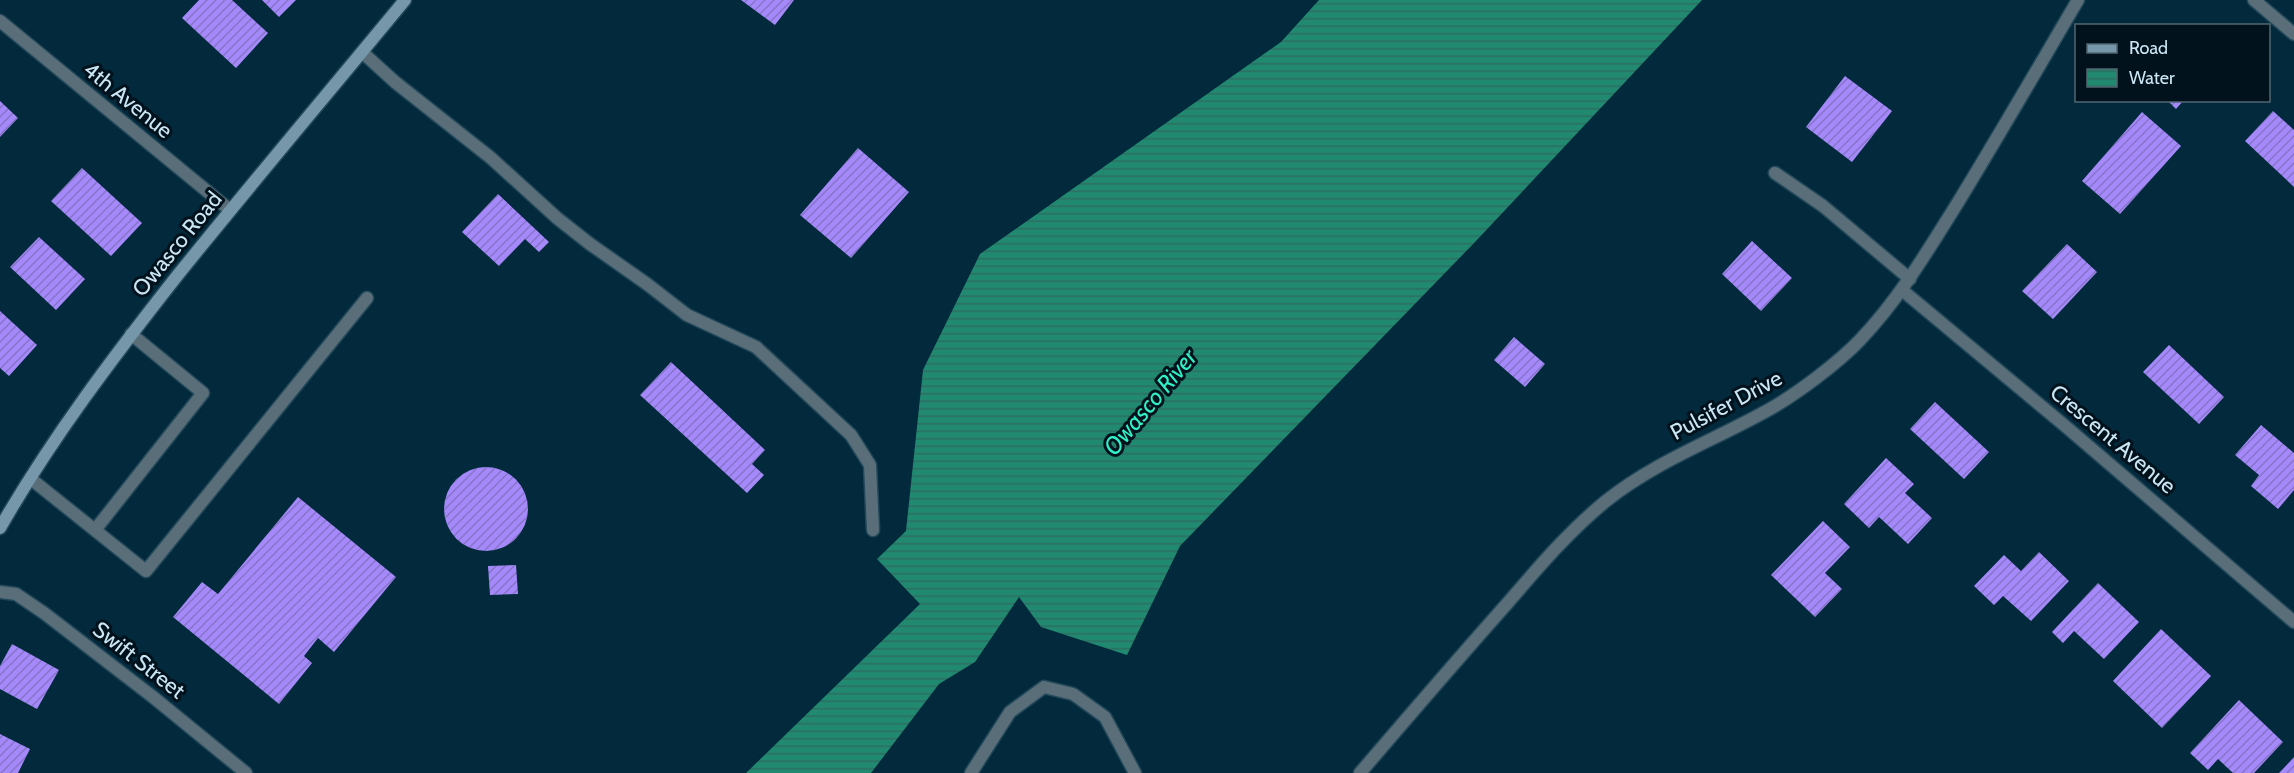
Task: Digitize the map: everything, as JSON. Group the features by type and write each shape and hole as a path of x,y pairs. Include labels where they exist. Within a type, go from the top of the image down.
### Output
{"main road":[{"name":"Owasco Road","path":"0,528 65,426 131,334 230,210 405,0"}],"street":[{"name":"Pulsifer Drive","path":"1360,773 1562,541 1606,502 1645,473 1796,393 1857,343 1881,317 1910,279 2004,129 2078,0"},
{"path":"2254,0 2294,34"},
{"name":"4th Avenue","path":"0,21 38,55 230,210"},
{"path":"362,52 395,82 491,158 557,218 590,244 687,315 756,347 851,435 870,465 873,530"},
{"path":"1775,173 1823,206 1910,279"},
{"name":"Crescent Avenue","path":"1902,290 2294,622"},
{"path":"31,479 146,571 367,298"},
{"path":"95,530 203,393 131,334"},
{"name":"Swift Street","path":"0,592 16,594 44,613 153,697 246,773"},
{"path":"972,773 1010,712 1044,687 1073,694 1105,717 1135,773"}],"water":[{"name":"Owasco River","path":"1319,0 1702,0 1475,242 1180,546 1127,655 1041,627 1019,597 975,662 939,684 871,773 746,773 920,604 877,559 906,531 923,370 980,254 1281,42"}],"building":[{"path":"199,0 232,0 268,33 236,68 182,18"},
{"path":"262,0 296,0 279,17"},
{"path":"741,0 794,0 775,25"},
{"path":"1845,76 1892,111 1852,162 1806,127"},
{"path":"0,101 18,118 0,137"},
{"path":"2169,102 2182,102 2176,109"},
{"path":"2273,111 2294,130 2294,187 2245,141"},
{"path":"2142,112 2181,146 2120,214 2082,181"},
{"path":"858,148 909,192 851,258 800,215"},
{"path":"82,168 142,223 111,256 51,201"},
{"path":"498,194 549,242 539,252 525,239 499,266 462,232"},
{"path":"39,237 85,279 56,310 10,267"},
{"path":"1752,241 1792,278 1761,311 1722,274"},
{"path":"2067,244 2097,272 2053,319 2022,291"},
{"path":"0,311 37,345 9,376 0,368"},
{"path":"1514,337 1545,364 1525,387 1494,360"},
{"path":"2169,345 2224,397 2199,424 2143,372"},
{"path":"671,362 765,450 752,464 764,475 747,493 640,395"},
{"path":"1935,402 1989,452 1964,479 1910,429"},
{"path":"2261,425 2294,453 2294,490 2278,509 2251,486 2259,475 2235,455"},
{"path":"1886,458 1914,484 1905,493 1932,518 1908,544 1879,517 1869,528 1844,504"},
{"path":"486,467 502,470 516,479 525,493 528,509 525,525 516,539 502,548 486,551 470,548 456,539 447,525 444,509 447,493 456,479 470,470"},
{"path":"298,497 396,577 334,652 318,638 304,656 312,663 279,704 173,617 202,582 218,594"},
{"path":"1823,521 1850,547 1825,573 1842,589 1815,617 1771,575"},
{"path":"2039,552 2069,581 2031,621 2003,596 1994,605 1974,586 2004,555 2021,571"},
{"path":"516,565 518,594 490,595 488,566"},
{"path":"2098,583 2139,622 2104,659 2074,631 2063,643 2052,632"},
{"path":"2161,629 2211,676 2162,728 2113,681"},
{"path":"12,644 59,670 37,709 0,689 0,666"},
{"path":"2239,700 2283,742 2254,773 2233,773 2218,759 2208,770 2190,753"},
{"path":"0,734 30,749 18,773 0,773"},
{"path":"2294,757 2294,773 2279,773"}]}
